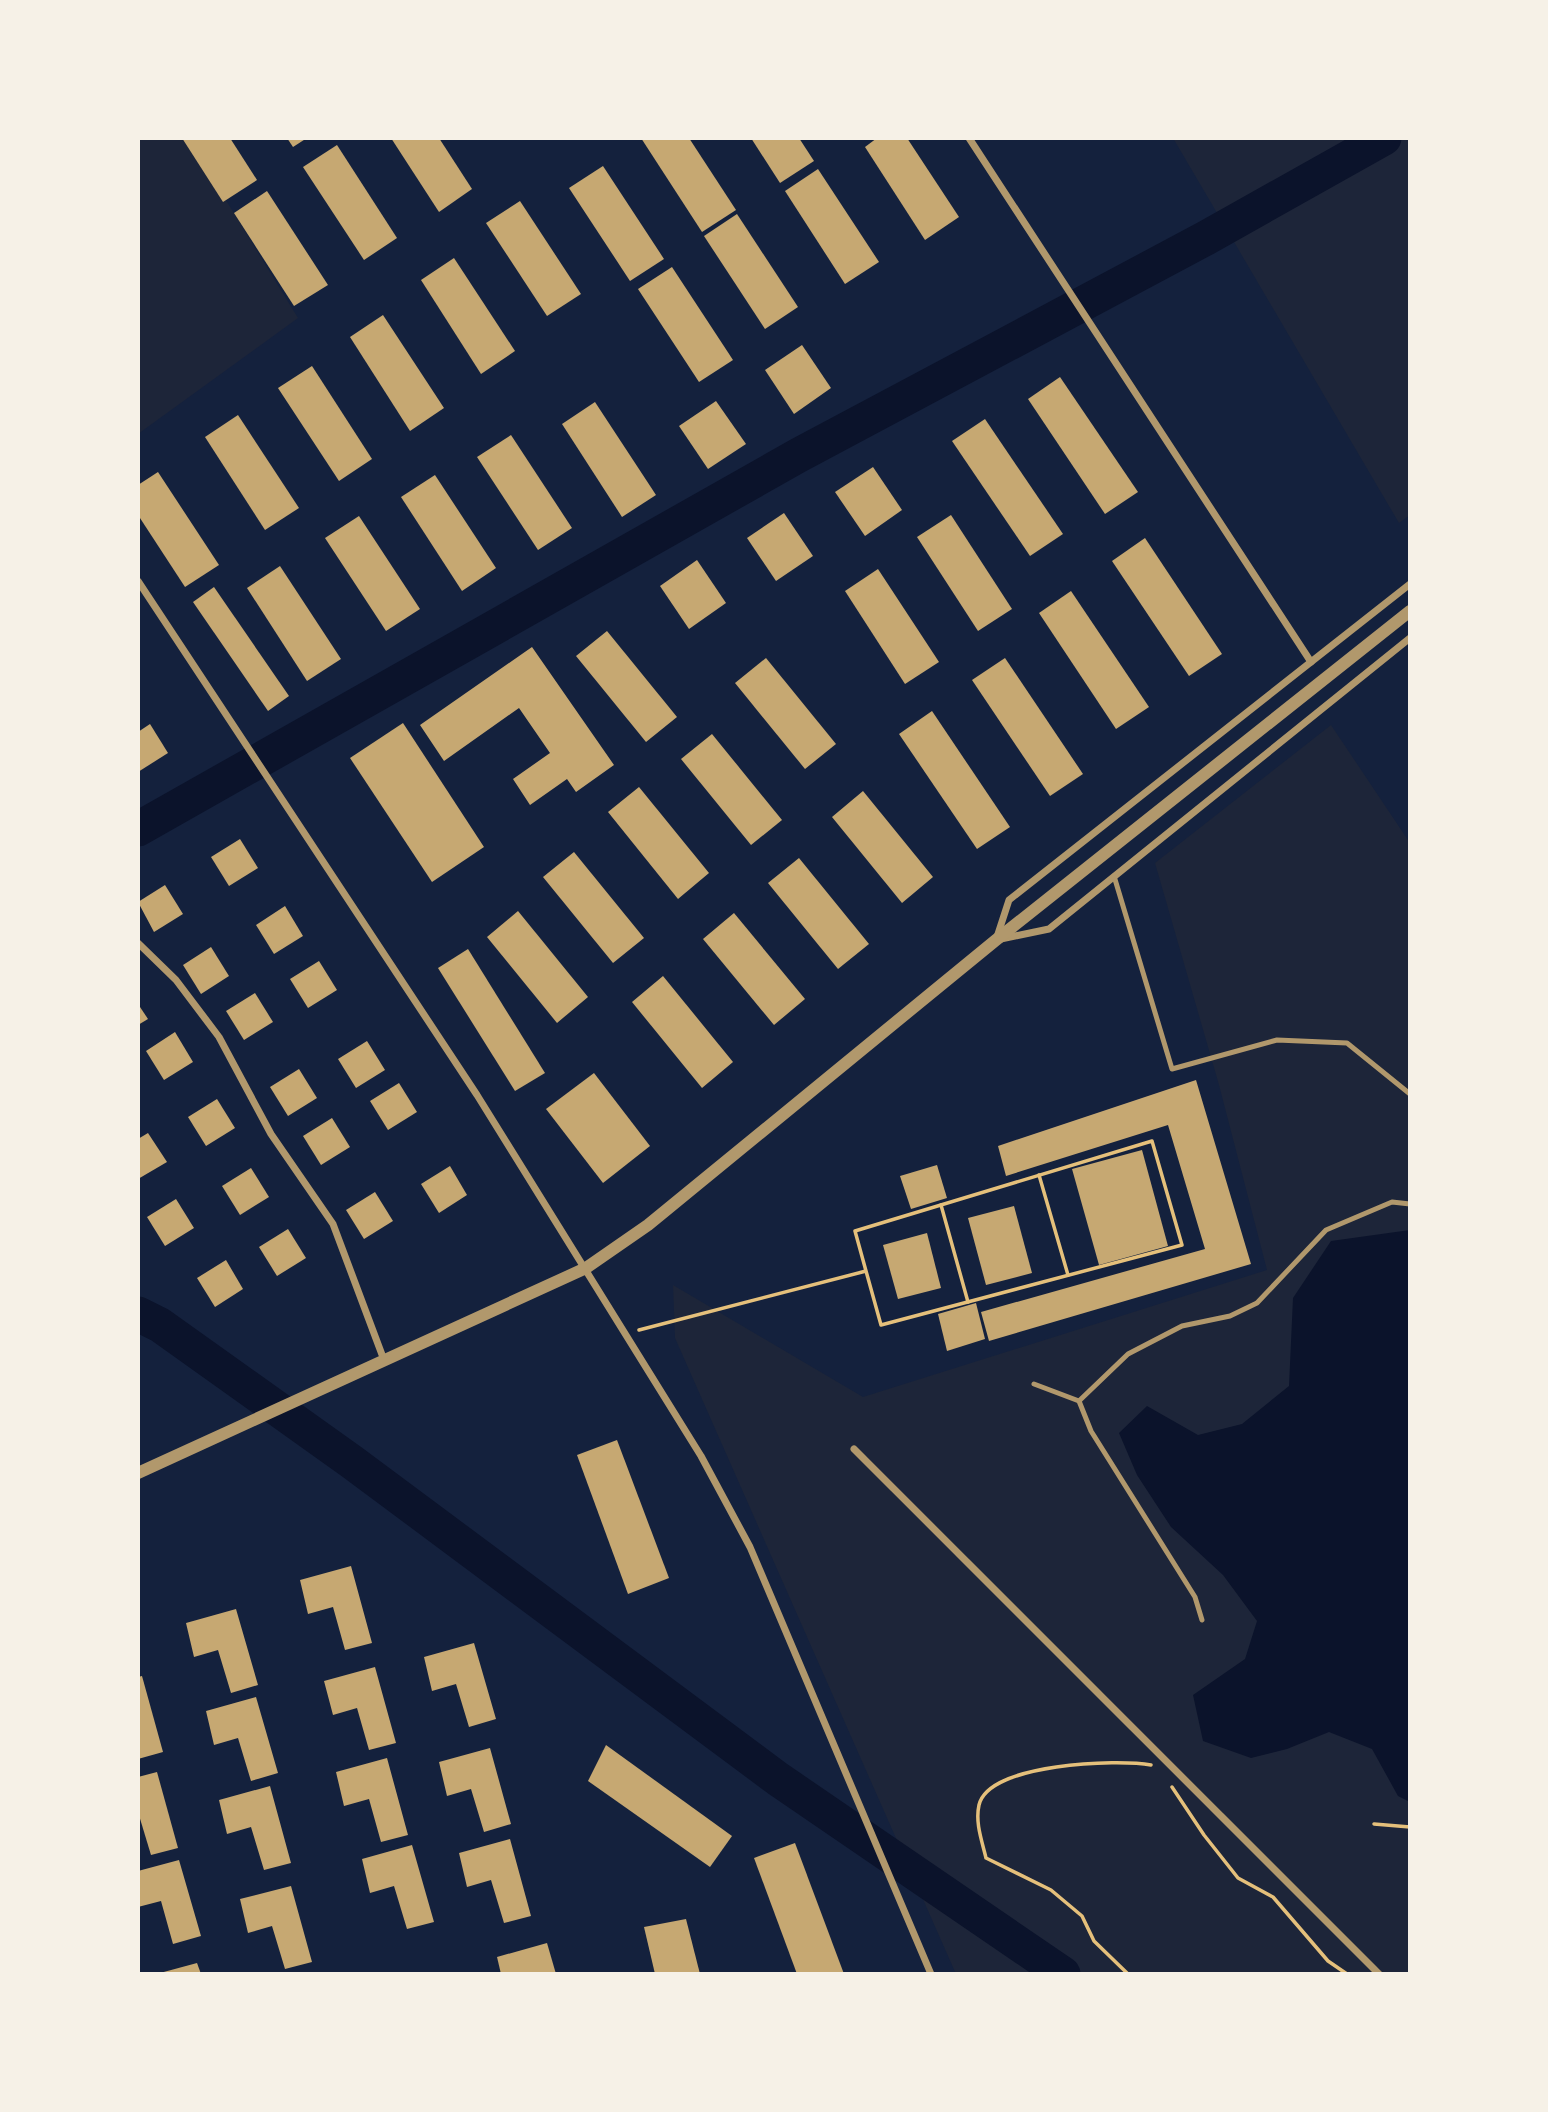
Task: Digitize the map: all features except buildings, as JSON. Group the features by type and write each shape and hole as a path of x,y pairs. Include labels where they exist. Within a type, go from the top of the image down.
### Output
{"street":[{"path":"969,138 1311,662"},
{"path":"138,581 477,1095 701,1456 750,1547 931,1974"},
{"path":"996,940 1009,900 1410,584"},
{"path":"138,1473 586,1268 648,1226 996,940 1410,611"},
{"path":"996,940 1049,929 1410,638"},
{"path":"138,943 176,980 219,1037 271,1134 333,1224 384,1360"},
{"path":"854,1449 1379,1974"}],"lane":[{"path":"1114,876 1172,1069 1276,1040 1347,1043 1410,1094"},
{"path":"1079,1401 1128,1354 1181,1326 1230,1316 1257,1303 1326,1230 1392,1202 1410,1204"},
{"path":"1034,1384 1079,1401 1091,1431 1195,1597 1202,1620"}],"path":[{"path":"1152,1141 1182,1245 881,1325 855,1231 1039,1175 1152,1141"},
{"path":"1039,1175 1068,1275"},
{"path":"941,1205 968,1302"},
{"path":"627,1333 866,1271"},
{"path":"1128,1974 1094,1941 1082,1916 1051,1890 986,1858 978,1826 979,1802 993,1786 1021,1773 1128,1761 1158,1766"},
{"path":"1170,1784 1204,1835 1238,1878 1273,1897 1328,1961 1348,1974"},
{"path":"1374,1824 1410,1827"}],"shaded area":[{"path":"143,138 188,138 298,318 138,434 138,141"},
{"path":"1173,138 1410,138 1410,515 1399,523"},
{"path":"1331,725 1410,843 1410,1974 956,1974 675,1338 673,1285 863,1397 1267,1270 1219,1085 1155,863"},
{"path":"1410,1230 1410,1802 1398,1796 1372,1749 1329,1732 1287,1749 1251,1758 1203,1741 1193,1695 1245,1659 1257,1621 1223,1575 1171,1527 1137,1475 1119,1433 1147,1406 1198,1435 1242,1424 1289,1386 1293,1298 1331,1241"}],"waterway":[{"path":"138,829 799,455 1206,238 1384,138"},
{"path":"138,1314 160,1325 352,1462 778,1779 1063,1974"}]}
